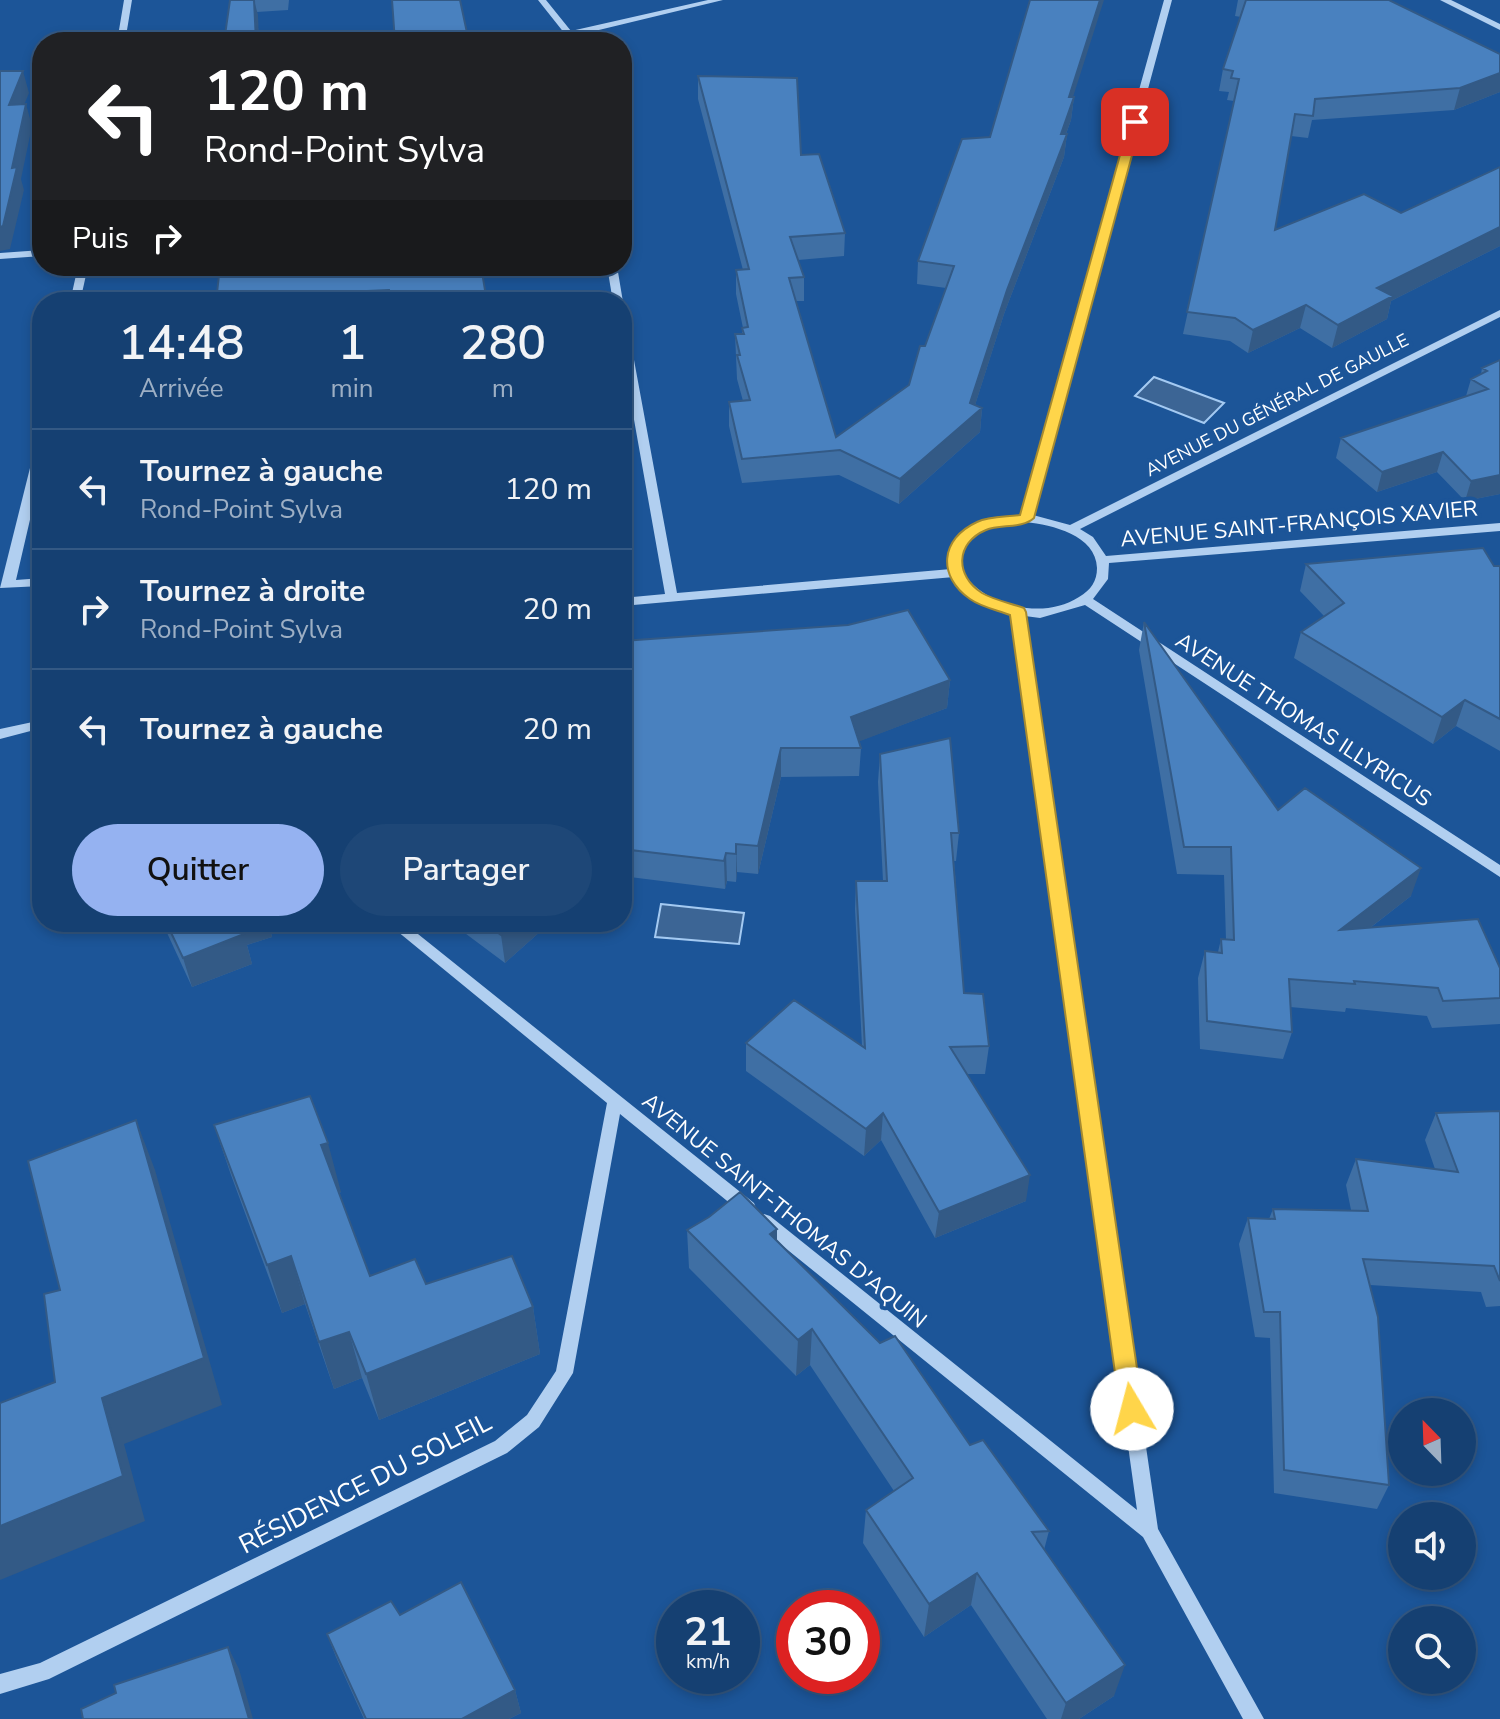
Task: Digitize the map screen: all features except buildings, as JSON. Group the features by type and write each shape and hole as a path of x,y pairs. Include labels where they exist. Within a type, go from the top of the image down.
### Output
{"street":[{"path":"123,32 128,0"},
{"path":"542,0 566,32"},
{"path":"594,32 719,0"},
{"path":"1026,518 1168,0"},
{"path":"1444,0 1500,27"},
{"path":"0,256 32,254"},
{"name":"AVENUE DU GÉNÉRAL DE GAULLE","path":"1071,529 1500,313"},
{"path":"632,377 672,598"},
{"path":"32,482 5,584 32,583"},
{"path":"1026,518 1071,529 1096,548 1102,560 1103,574 1098,588 1086,600 1055,611 1018,612 978,598 955,573 953,558 957,545 968,533 985,524 1026,518"},
{"name":"AVENUE SAINT-FRANÇOIS XAVIER","path":"1102,560 1500,527"},
{"path":"632,601 955,573"},
{"name":"AVENUE THOMAS ILLYRICUS","path":"1086,600 1500,872"},
{"path":"1018,612 1149,1531 1254,1719"},
{"path":"0,734 32,726"},
{"name":"AVENUE SAINT-THOMAS D'AQUIN","path":"405,932 1149,1531"},
{"name":"RÉSIDENCE DU SOLEIL","path":"0,1684 42,1672 487,1454 501,1447 533,1421 564,1373 615,1101"}],"water":[{"path":"1154,377 1224,403 1204,423 1135,396"},
{"path":"661,904 744,913 739,944 655,937"}],"route":[{"path":"1132,1409 1018,612 978,598 955,573 953,558 957,545 968,533 1004,519 1026,518 1135,122"}]}
